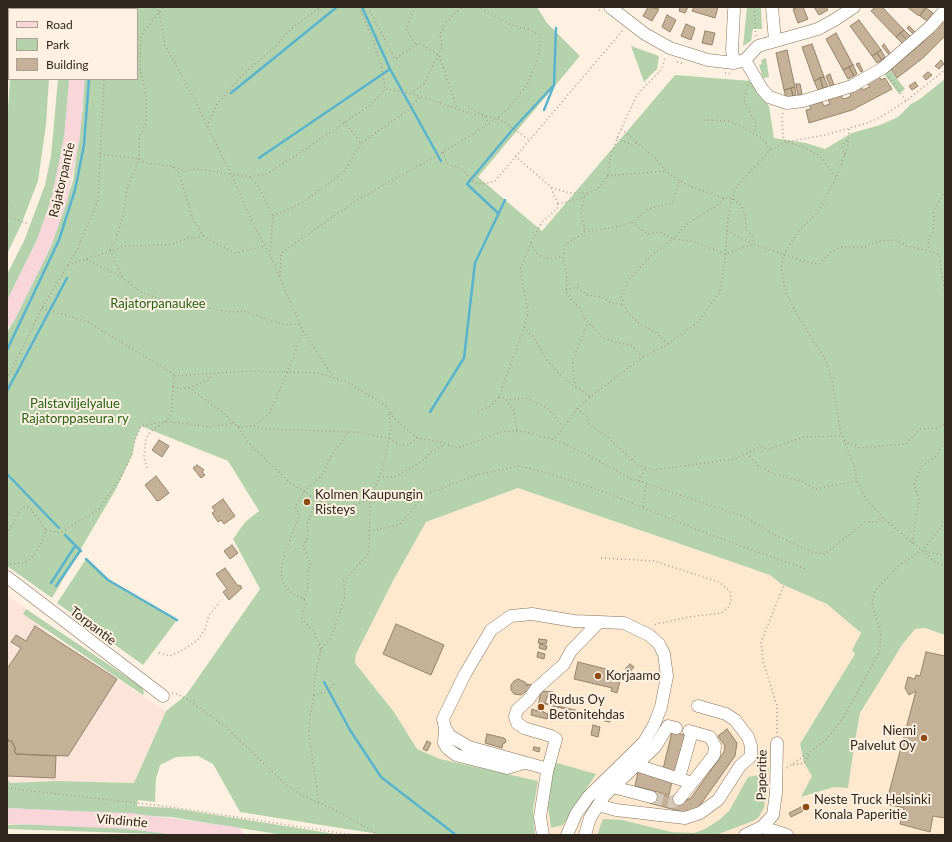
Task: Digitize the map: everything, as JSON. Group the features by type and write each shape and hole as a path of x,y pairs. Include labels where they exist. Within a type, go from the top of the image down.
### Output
{"main road":[{"name":"Rajatorpantie","path":"7,318 44,243 59,201 72,137 77,80"},
{"name":"Vihdintie","path":"7,816 130,821 235,835"}],"street":[{"path":"610,7 629,24 656,42 688,55 708,60 739,61 758,46 818,29 854,7"},
{"path":"772,7 775,41"},
{"path":"734,10 732,50 739,61 754,76 770,97 787,103 803,102 852,86 883,68 930,27 945,10"},
{"name":"Torpantie","path":"7,577 163,696"},
{"path":"548,770 469,747 450,736 445,728 443,719 469,668 491,630 497,624 511,616 521,614 624,623 649,634 659,644 664,654 667,676 661,707 654,725 647,736 588,797 576,814 567,835"},
{"path":"543,835 540,817 548,770 556,740 551,736 524,728 517,723 515,717 518,710 536,689 564,664 571,651 599,622"},
{"path":"598,805 616,810 684,818 700,813 718,800 740,766 751,756 751,746 748,737 735,720 726,714 698,706"},
{"path":"585,835 590,818 612,787 655,747 668,726 676,728"},
{"path":"677,777 691,732 710,737 715,746 714,755 679,799"},
{"name":"Paperitie","path":"745,835 762,827 773,815 775,808 777,743"},
{"path":"636,765 692,783"},
{"path":"612,787 651,797"},
{"path":"762,827 787,835"}],"path":[{"path":"150,7 159,11"},
{"path":"110,250 116,239 124,212 127,188 139,159 139,138 146,123 146,94 140,68 141,36 163,7"},
{"path":"207,127 217,104 241,76 276,46 292,28 321,7"},
{"path":"359,7 372,37 382,68 386,89"},
{"path":"368,7 394,58 419,43 438,55 458,110"},
{"path":"415,7 406,29 416,45"},
{"path":"410,93 424,84 442,47 440,34 447,21 462,7"},
{"path":"280,278 281,253 357,200 443,152 498,118 527,85 539,55 541,36 530,30 509,24 479,7"},
{"path":"754,7 755,32"},
{"path":"159,11 165,44 194,98 270,255 303,331 334,378"},
{"path":"443,152 447,163 464,170 468,178 477,184 494,182 629,24"},
{"path":"883,68 906,101"},
{"path":"558,204 584,198 607,176 610,158 617,138 637,95 662,69"},
{"path":"552,439 558,435 577,409 590,397 643,356 668,344 697,323 720,292 732,198 738,185 770,150 786,142 849,129 879,118 906,101 945,70"},
{"path":"754,76 747,86 744,100 756,124 754,133"},
{"path":"7,379 42,308 77,250 98,200 104,80"},
{"path":"386,89 410,93 475,115 498,118 528,139"},
{"path":"100,154 139,159 146,163 172,166 185,171 197,169 250,177 266,174 369,106 386,89"},
{"path":"273,216 302,202 344,172 361,143 408,111 420,97"},
{"path":"787,103 782,117 783,138 786,142 804,147 820,156 836,177"},
{"path":"468,106 485,116 488,124"},
{"path":"704,120 730,121 763,138 770,150"},
{"path":"344,122 361,143"},
{"path":"621,129 653,156 666,171 680,181 691,187 724,198 732,198 741,205 745,215 746,230 752,235 753,244"},
{"path":"849,129 849,138 845,155 818,213 798,232 784,254 781,269 786,293 798,316 826,361 844,441 854,465 857,481 866,499 882,518 937,563 945,567"},
{"path":"617,138 632,145 636,143"},
{"path":"845,155 842,146 849,138"},
{"path":"515,156 551,187 569,193 590,193"},
{"path":"172,166 179,173 193,220 203,235 235,253 265,246"},
{"path":"607,176 666,171"},
{"path":"250,177 258,186 273,216 270,255"},
{"path":"643,356 631,345 619,344 603,338 588,322 566,290 567,275 563,257 565,245 585,232 616,227 633,222 648,209 672,202 680,181"},
{"path":"478,411 491,406 499,397 524,327 528,312 520,270 531,243 542,222 557,208 558,204 551,187"},
{"path":"930,251 928,241 933,232 934,210 945,191"},
{"path":"584,198 581,213 585,232"},
{"path":"668,344 656,333 640,324 627,312 621,296 630,278 654,254 673,239 688,222 716,206 724,198"},
{"path":"7,204 9,200"},
{"path":"7,216 28,224"},
{"path":"633,222 638,228 648,234 660,232 673,239 692,241 726,254 753,244"},
{"path":"727,231 753,244 819,264 832,251 841,247 865,247 878,241 896,240 907,246 930,251 939,255 945,292"},
{"path":"68,266 110,250 126,246 170,245 190,237 198,238 203,235"},
{"path":"531,243 536,253 546,259 563,257"},
{"path":"110,250 123,278"},
{"path":"86,259 123,278 141,292 181,307 195,305 228,312 244,311 284,325 300,324"},
{"path":"566,290 577,287 587,295 602,297 609,302 624,305"},
{"path":"42,308 88,322 140,355 172,373 174,376 172,410 168,421 151,430 146,438 144,456 147,468"},
{"path":"576,387 573,373 573,359 588,322"},
{"path":"524,327 534,338 546,359 562,377 590,397"},
{"path":"254,426 269,414 303,331"},
{"path":"174,376 248,371 317,373 347,382 386,406 394,418 417,438 458,448 501,432 517,431 552,439 639,481 737,514 812,552 825,554 865,522 877,522 882,518"},
{"path":"174,386 180,389 189,388 209,380 211,374"},
{"path":"189,388 221,410 234,422 248,442 289,482 317,500 334,506 351,507 370,499 382,498"},
{"path":"499,397 506,400 514,411 517,431"},
{"path":"506,400 524,398 531,400 549,409 563,427"},
{"path":"577,409 588,417 589,424 606,436 638,465 653,470 684,465 735,460 759,447 769,449 804,437 843,436"},
{"path":"319,803 309,734 310,716 314,695 314,682 321,649 331,638 345,596 344,581 369,553 370,499 379,477 390,430 389,411"},
{"path":"7,534 22,508 26,506 31,509 46,530 60,533 100,509 120,479 132,455 135,440 141,426 168,421 210,427 234,422"},
{"path":"844,441 860,448 906,444 920,429 937,428 945,424"},
{"path":"238,428 254,426 264,429 286,428 348,433 355,432 388,438 400,444 408,445 417,438"},
{"path":"304,599 291,593 282,581 281,569 286,550 300,514 295,507 304,492 322,475 332,455 348,433"},
{"path":"912,543 919,500 914,484 921,467 935,457 945,442"},
{"path":"379,477 394,477 421,462 431,452 445,445"},
{"path":"747,453 757,466 776,475 801,481 815,489 857,481"},
{"path":"369,531 399,525 425,495 476,475 519,466 548,473 643,507 711,535 806,568"},
{"path":"639,481 646,468"},
{"path":"643,507 646,483"},
{"path":"317,500 307,525 308,537 303,546 311,566 308,570 308,589 304,599 306,604 301,617 315,634 321,649"},
{"path":"809,754 804,762 791,765 809,754 826,740 843,718 879,653 882,644 881,636 872,603 875,591 898,565 923,550 945,522"},
{"path":"7,564 24,563 31,559 44,538 46,530"},
{"path":"923,550 945,556"},
{"path":"601,558 654,561 719,582 730,591 731,601 728,608 721,613 689,617 656,625 648,624"},
{"path":"777,743 777,706 763,661 761,642 784,585"},
{"path":"159,653 170,656 198,640 204,632 210,615 220,602"},
{"path":"314,695 327,692 335,683"},
{"path":"163,696 177,694 212,716 242,742 284,783 300,794 380,835"},
{"path":"7,788 171,807 353,835"}],"shaded area":[{"path":"518,488 770,575 781,584 827,604 861,633 852,650 855,654 800,744 804,762 812,776 802,797 834,787 855,741 860,713 902,645 915,629 925,628 945,635 945,835 535,835 533,810 537,781 440,759 417,749 394,712 355,663 356,654 394,579 426,522"},
{"path":"7,595 49,625 44,632 166,711 134,783 55,781 10,783 7,779"}],"green space":[{"path":"537,7 547,23 580,56 478,177 542,231 675,75 751,81 769,106 774,138 806,143 825,149 852,133 880,125 898,117 911,104 920,99 945,79 945,635 925,628 915,629 902,645 860,713 848,788 834,787 801,797 812,776 804,763 800,744 855,654 852,650 861,633 827,604 781,584 770,575 518,488 426,522 394,579 356,654 355,663 394,712 417,749 440,759 538,781 533,810 535,835 384,835 240,812 213,764 198,756 176,757 160,765 156,779 155,802 138,800 137,806 172,808 342,835 283,835 171,817 7,808 7,779 10,783 55,781 134,783 166,711 186,695 260,589 233,539 245,522 259,511 228,461 141,426 135,440 132,455 116,489 52,598 7,566 7,333 46,254 59,223 73,181 83,108 84,80 138,80 138,8 88,8"},
{"path":"747,7 761,7 762,29 753,29 751,41 743,46"},
{"path":"631,46 659,56 657,69 644,82"},
{"path":"766,58 769,77 763,78 759,65 762,64 761,60"},
{"path":"888,67 905,89 899,94 882,71"},
{"path":"10,80 49,80 46,125 38,181 21,225 7,254 7,124"},
{"path":"58,80 72,80 67,135 50,208 36,243 7,304 7,274 24,241 45,185 51,156"},
{"path":"86,559 108,580 177,620 143,665 57,603"},
{"path":"26,609 139,685 143,689 144,694 143,695 23,614"},
{"path":"557,763 596,774 563,825 551,828 547,800 553,767"},
{"path":"769,767 764,808 758,818 753,821 716,835 597,835 603,819 622,820 671,832 694,833 705,829 729,811 748,777 759,775"},
{"path":"7,825 86,825 185,835 7,829"}],"building":[{"path":"648,7 659,9 652,21 643,16"},
{"path":"680,7 688,7 685,13 679,11"},
{"path":"694,7 718,7 715,18 692,11"},
{"path":"803,7 808,19 798,23 793,9"},
{"path":"814,7 826,7 828,10 819,15"},
{"path":"875,7 882,7 904,30 896,37 871,11"},
{"path":"907,7 926,7 919,16"},
{"path":"926,8 933,13 927,21 920,16"},
{"path":"667,15 676,20 670,32 662,27"},
{"path":"859,20 881,50 872,56 850,26"},
{"path":"942,22 945,24 945,36 923,58 897,78 891,69 921,44"},
{"path":"686,24 695,28 691,40 681,36"},
{"path":"909,26 915,32 913,34 907,28"},
{"path":"904,30 911,37 907,40 900,33"},
{"path":"705,31 715,33 712,45 702,43"},
{"path":"836,33 853,65 843,70 826,39"},
{"path":"900,33 907,40 903,44 896,37"},
{"path":"812,44 824,77 814,81 802,47"},
{"path":"884,44 891,54 889,55 882,46"},
{"path":"787,50 795,87 784,90 776,53"},
{"path":"881,50 885,57 882,60 877,53"},
{"path":"877,53 882,60 877,63 872,56"},
{"path":"941,60 944,64 939,69 935,66"},
{"path":"859,63 863,71 861,72 856,64"},
{"path":"853,65 857,74 854,76 849,67"},
{"path":"849,67 854,76 848,79 843,70"},
{"path":"928,72 932,75 926,80 923,76"},
{"path":"830,74 834,85 830,86 826,76"},
{"path":"879,76 881,80 885,78 892,89 852,110 809,123 806,110 811,109 809,105 822,102 824,106 830,104 828,100 841,95 843,99 847,98 851,96 849,92 861,86 863,90 870,87 867,83"},
{"path":"824,77 828,87 823,88 820,78"},
{"path":"820,78 823,88 818,90 814,81"},
{"path":"915,82 918,86 912,90 909,86"},
{"path":"796,84 800,84 802,94 798,95"},
{"path":"795,87 796,96 793,96 791,88"},
{"path":"791,88 793,96 786,98 784,90"},
{"path":"159,440 169,446 162,457 152,450"},
{"path":"197,465 204,470 202,472 205,475 201,478 193,468"},
{"path":"156,476 169,493 157,501 145,485"},
{"path":"223,499 235,516 224,524 221,520 218,522 212,513 215,511 212,507"},
{"path":"232,545 238,553 230,559 224,551"},
{"path":"225,568 238,586 240,585 242,588 229,600 223,592 227,589 216,574"},
{"path":"396,624 444,645 431,675 383,654"},
{"path":"35,626 117,679 68,756 16,754 14,751 16,750 11,740 9,742 7,737 7,669 21,648 11,642 16,635 26,641"},
{"path":"539,639 547,640 546,644 538,643"},
{"path":"540,644 547,646 546,650 539,648"},
{"path":"538,652 545,654 544,659 537,657"},
{"name":"Niemi Palvelut Oy","path":"926,652 945,656 945,818 933,816 930,832 900,824 904,808 886,804 916,691 909,695 905,688 908,677 915,679 916,675 920,676"},
{"name":"Korjaamo","path":"578,662 622,673 617,693 611,691 612,688 574,679"},
{"path":"630,664 634,667 629,673 625,669"},
{"path":"518,679 525,682 527,686 527,684 532,685 530,692 526,691 521,695 514,694 511,690 511,685"},
{"name":"Rudus Oy Betonitehdas","path":"541,691 553,692 551,697 547,696 543,712 548,714 547,719 531,715 532,709 537,711"},
{"path":"545,704 605,717 605,719"},
{"path":"605,715 611,717 610,722 604,721"},
{"path":"593,725 600,727 598,737 591,735"},
{"path":"727,729 737,743 735,756 698,808 687,813 649,803 652,792 685,801 691,798 724,752 725,746 718,736"},
{"path":"672,732 685,735 675,772 663,769"},
{"path":"487,734 504,738 506,740 505,743 503,743 502,748 485,743"},
{"path":"7,737 9,742 11,740 16,750 14,751 16,754 56,756 55,778 7,776"},
{"path":"427,741 431,743 427,751 423,749"},
{"path":"534,747 540,748 539,752 533,750"},
{"path":"638,772 672,781 669,795 635,786"},
{"path":"801,807 803,811 791,817 789,813"}],"waterway":[{"path":"231,93 337,7"},
{"path":"259,158 390,69 362,7"},
{"path":"544,110 554,85 556,28"},
{"path":"390,69 441,161"},
{"path":"7,350 59,240 75,190 84,145 89,80"},
{"path":"498,213 467,184 513,129 554,85"},
{"path":"430,412 464,358 475,263 505,200"},
{"path":"7,391 67,278"},
{"path":"7,474 59,528"},
{"path":"65,535 81,551"},
{"path":"51,583 75,546"},
{"path":"56,586 80,551"},
{"path":"86,559 108,580 177,620"},
{"path":"324,682 350,730 381,777 456,835"}],"tunnel":[{"path":"651,797 672,802 679,799"}],"place":[{"name":"Kolmen Kaupungin Risteys","path":"307,502"},
{"name":"Korjaamo","path":"598,676"},
{"name":"Rudus Oy Betonitehdas","path":"541,707"},
{"name":"Niemi Palvelut Oy","path":"924,738"},
{"name":"Neste Truck Helsinki Konala Paperitie","path":"806,807"}],"park label":[{"name":"Rajatorpanaukee","path":"158,304"},
{"name":"Palstaviljelyalue Rajatorppaseura ry","path":"75,412"}]}
